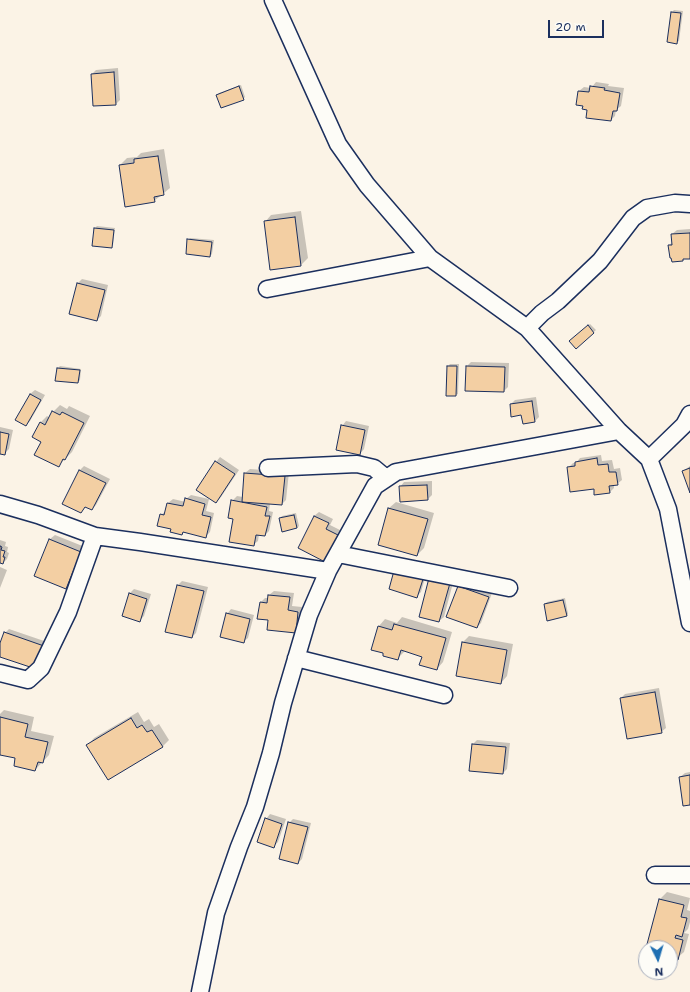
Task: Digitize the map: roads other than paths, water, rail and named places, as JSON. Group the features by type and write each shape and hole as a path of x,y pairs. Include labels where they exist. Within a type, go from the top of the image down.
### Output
{"street":[{"path":"275,1 338,144 367,185 430,258 527,328 619,431 649,459 668,509 690,623"},
{"path":"527,328 600,261 633,218 647,208 675,203 690,204"},
{"path":"267,289 430,258"},
{"path":"649,459 684,425 690,414"},
{"path":"200,992 216,913 239,846 255,807 309,615 328,571 375,486 396,472 619,431"},
{"path":"268,468 357,464 374,468 386,478"},
{"path":"0,504 38,515 94,536 328,571"},
{"path":"0,673 28,680 41,668 68,612 94,536"},
{"path":"338,554 509,588"},
{"path":"296,658 444,695"},
{"path":"655,875 690,875"}]}
